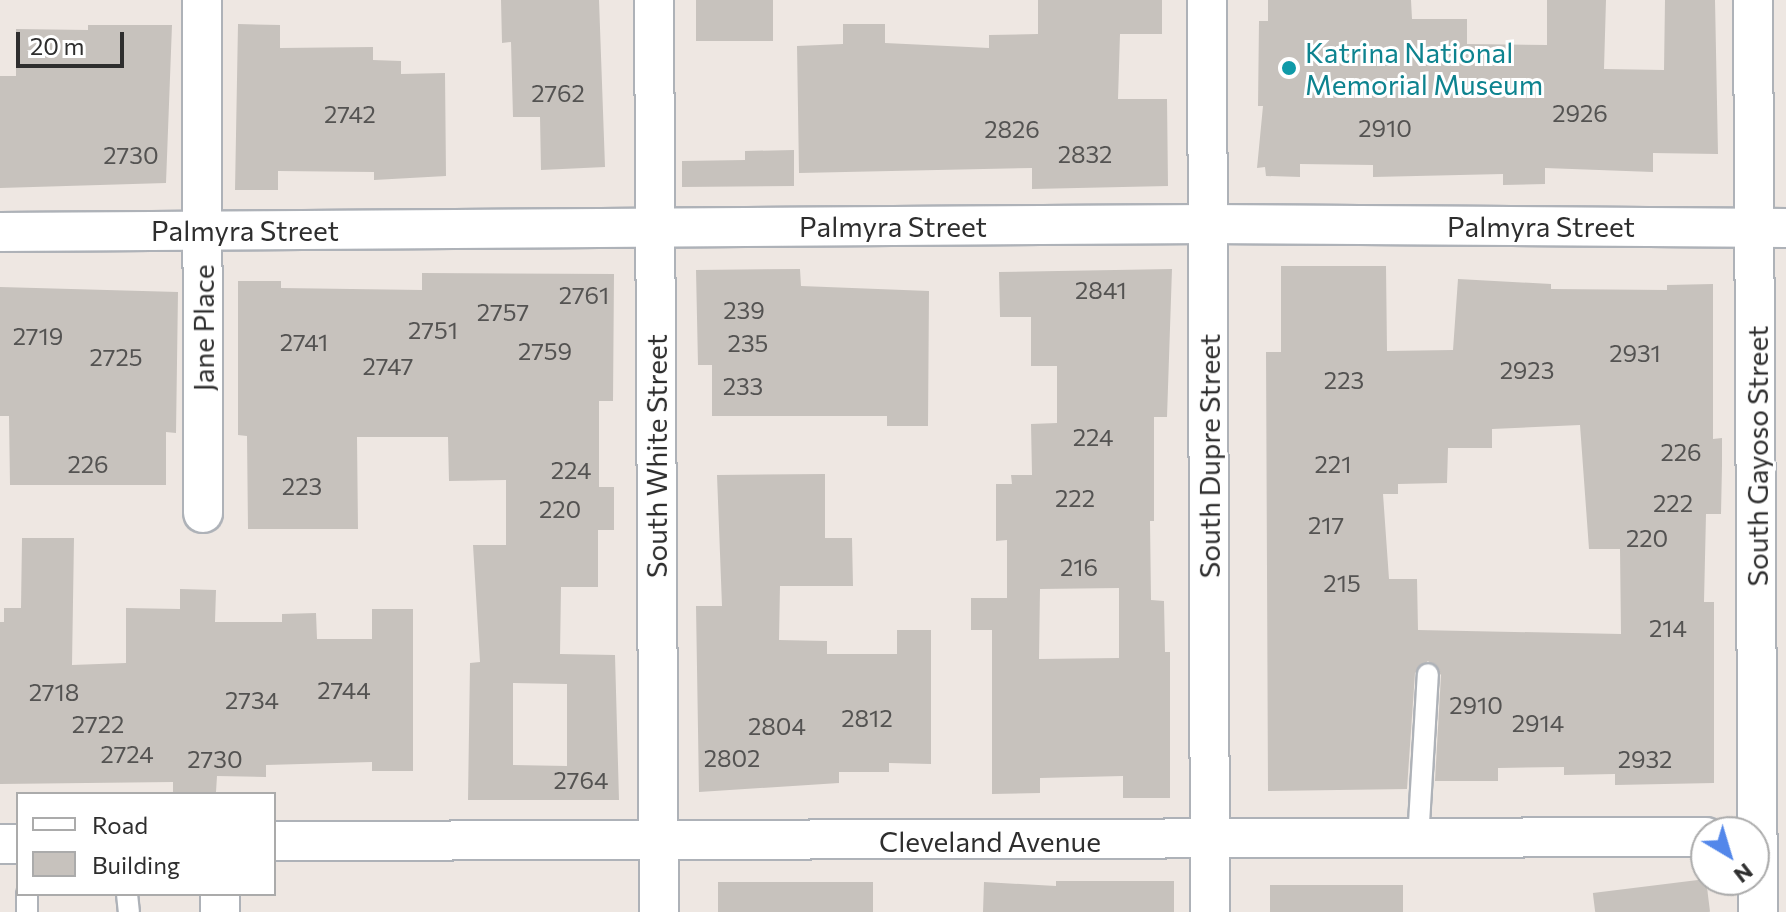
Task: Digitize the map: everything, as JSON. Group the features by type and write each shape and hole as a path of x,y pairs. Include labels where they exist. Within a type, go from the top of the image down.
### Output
{"street":[{"name":"Jane Place","path":"202,0 203,513"},
{"name":"South White Street","path":"654,0 659,912"},
{"name":"South Dupre Street","path":"1207,0 1210,912"},
{"name":"South Gayoso Street","path":"1753,0 1771,228 1766,816"},
{"name":"Palmyra Street","path":"0,232 1208,224 1771,228"},
{"name":"Cleveland Avenue","path":"276,841 1210,841 1690,837"}],"lane":[{"path":"1418,840 1428,674"}],"building":[{"path":"501,0 599,0 605,167 541,170 540,117 513,117 511,42 502,43"},
{"path":"696,0 773,0 773,41 696,41"},
{"path":"1038,0 1162,0 1162,34 1120,34 1118,99 1167,99 1168,186 1032,189 1032,168 799,173 797,46 843,44 843,24 885,24 885,43 989,48 989,35 1038,34"},
{"path":"1268,0 1411,0 1412,19 1467,19 1467,44 1547,45 1547,0 1606,0 1604,69 1664,70 1665,0 1715,0 1718,154 1653,153 1653,172 1545,168 1545,184 1503,185 1503,174 1373,177 1373,165 1300,164 1300,177 1266,176 1265,167 1257,168 1263,106 1258,106 1259,21 1268,21"},
{"path":"238,24 280,25 280,48 373,47 373,60 401,61 401,74 445,73 446,176 374,180 374,172 278,171 278,190 235,190"},
{"path":"88,25 172,25 166,183 0,188 0,76 16,76 16,29 88,30"},
{"path":"794,150 794,186 682,187 682,161 745,160 745,151"},
{"path":"1281,266 1386,266 1387,351 1453,350 1458,279 1551,284 1551,289 1667,290 1667,285 1713,284 1713,439 1722,438 1721,514 1706,514 1704,602 1714,602 1714,783 1615,785 1615,774 1564,775 1564,767 1498,768 1498,781 1435,781 1441,675 1428,661 1415,673 1407,789 1268,791 1266,352 1281,352","holes":["1580,425 1589,549 1620,549 1621,634 1418,630 1417,579 1389,579 1383,494 1398,494 1398,484 1447,483 1448,448 1492,448 1492,429"]},
{"path":"800,269 801,286 929,291 928,426 887,426 887,416 712,416 712,365 698,365 696,270"},
{"path":"1172,269 1167,417 1154,417 1154,521 1150,521 1151,600 1164,601 1165,652 1170,652 1170,798 1123,798 1123,776 1040,778 1040,793 992,794 992,630 971,630 971,598 1007,598 1007,540 996,541 996,484 1012,484 1011,475 1032,475 1031,424 1057,423 1057,366 1031,366 1031,317 1000,317 999,272","holes":["1119,588 1119,658 1039,659 1040,589"]},
{"path":"422,273 614,274 613,401 599,401 599,487 614,487 614,530 598,530 598,587 561,587 560,654 615,655 619,800 468,800 470,663 480,662 473,545 506,545 506,480 449,481 448,437 357,437 358,529 248,529 247,436 238,435 238,281 281,281 281,288 422,290","holes":["513,683 567,684 567,766 513,765"]},
{"path":"0,287 178,292 176,433 166,432 166,485 10,485 9,416 0,416"},
{"path":"825,474 825,538 852,538 853,586 780,586 779,640 827,641 827,654 897,654 897,630 931,630 931,764 889,763 889,772 839,772 839,783 699,792 696,606 722,606 717,475"},
{"path":"22,538 74,538 72,665 126,663 126,608 180,609 180,589 216,590 215,622 282,622 282,614 316,613 317,639 372,639 372,609 413,609 413,771 372,771 372,762 266,765 266,777 217,776 216,792 173,792 173,782 0,784 0,622 4,622 4,608 21,608"},
{"path":"1056,881 1174,881 1174,912 983,912 984,882 1056,886"},
{"path":"1690,881 1690,896 1708,896 1710,912 1595,912 1593,893"},
{"path":"718,882 873,882 873,912 718,912"},
{"path":"1270,885 1403,885 1403,912 1270,912"}],"place":[{"name":"Katrina National Memorial Museum","path":"1289,68"}]}
